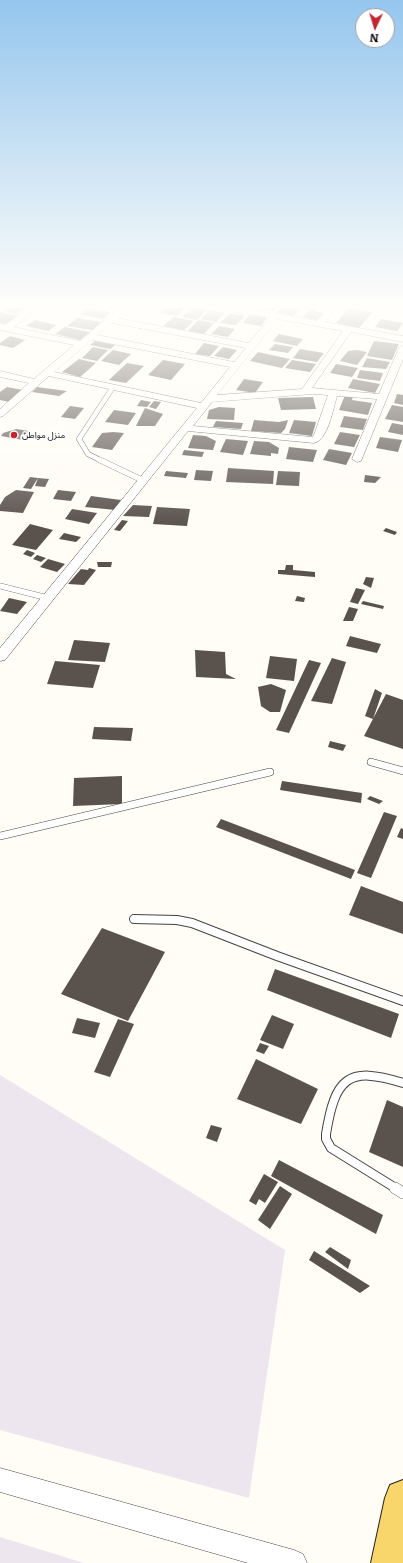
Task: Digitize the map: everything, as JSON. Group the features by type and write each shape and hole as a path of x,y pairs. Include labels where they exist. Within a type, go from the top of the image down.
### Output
{"main road":[{"path":"390,1563 403,1498"}],"street":[{"path":"31,381 36,382"},
{"path":"85,381 205,402 305,391 334,392 383,397"},
{"path":"0,657 223,381"},
{"path":"305,391 312,381"},
{"path":"357,458 390,381"},
{"path":"0,414 36,382"},
{"path":"185,428 314,440 319,436 334,392"},
{"path":"0,1480 294,1563"}],"lane":[{"path":"114,387 79,439 88,454 142,480"},
{"path":"0,586 48,598"},
{"path":"371,762 403,771"},
{"path":"0,836 270,772"},
{"path":"134,919 171,920 192,923 277,956 403,1001"},
{"path":"403,1083 373,1074 359,1074 348,1079 339,1088 335,1096 326,1139 331,1148 403,1193"}],"shaded area":[{"path":"0,1075 285,1250 249,1498 0,1430"},
{"path":"0,1537 84,1563 0,1563"}],"building":[{"path":"114,381 128,381 126,383"},
{"path":"243,381 263,382 255,393 236,390"},
{"path":"352,381 363,381 380,384 375,393 348,388"},
{"path":"7,387 23,390 9,402 0,400 0,392"},
{"path":"37,387 67,391 59,396 32,392"},
{"path":"397,394 403,395 403,405 394,403"},
{"path":"345,395 353,396 352,400 372,403 368,415 339,410"},
{"path":"313,397 316,409 281,410 278,398"},
{"path":"141,400 151,402 147,407 137,406"},
{"path":"154,401 161,402 156,409 149,407"},
{"path":"392,405 403,407 403,422 385,419"},
{"path":"70,406 84,408 75,419 61,417"},
{"path":"219,407 235,408 234,420 207,419 209,410"},
{"path":"145,408 163,414 155,426 136,426"},
{"path":"114,410 136,413 128,425 105,422"},
{"path":"344,416 367,419 363,430 340,427"},
{"path":"254,420 279,422 288,420 285,429 281,433 251,431"},
{"path":"294,420 316,422 312,436 289,433"},
{"path":"216,421 243,423 241,429 213,427"},
{"path":"392,423 403,425 403,435 388,432"},
{"name":"منزل مواطن","path":"16,429 29,431 23,440 1,436 3,433"},
{"path":"340,432 360,435 354,447 334,444"},
{"path":"102,433 124,433 112,450 92,447"},
{"path":"193,435 206,436 216,441 213,450 188,448"},
{"path":"380,437 402,440 398,452 376,448"},
{"path":"226,439 248,441 243,455 220,452"},
{"path":"254,441 269,442 279,448 278,454 271,453 271,456 250,454"},
{"path":"289,447 317,450 313,462 286,459"},
{"path":"329,449 352,453 346,465 323,460"},
{"path":"184,450 204,452 202,457 182,455"},
{"path":"228,468 274,471 273,484 226,482"},
{"path":"196,470 213,471 211,481 194,480"},
{"path":"166,471 188,473 186,478 164,476"},
{"path":"278,471 300,472 299,486 276,485"},
{"path":"365,475 381,477 375,483 364,482"},
{"path":"30,477 38,478 31,489 23,488"},
{"path":"38,478 49,479 45,487 35,486"},
{"path":"16,490 34,492 23,513 0,511 0,505 5,497"},
{"path":"58,490 76,492 71,501 53,499"},
{"path":"91,496 121,500 116,510 85,507"},
{"path":"133,505 152,506 149,517 123,516"},
{"path":"157,507 190,509 187,526 153,524"},
{"path":"72,509 97,513 89,524 65,519"},
{"path":"122,520 128,521 120,531 114,530"},
{"path":"30,524 53,530 36,550 12,545"},
{"path":"386,528 397,532 395,535 383,531"},
{"path":"64,533 81,537 76,542 59,539"},
{"path":"27,550 35,553 31,557 23,554"},
{"path":"37,555 46,558 41,562 33,559"},
{"path":"48,559 65,564 57,572 40,567"},
{"path":"97,562 112,562 111,567 98,567"},
{"path":"286,565 293,565 293,570 315,572 315,577 278,574 278,570 285,570"},
{"path":"89,568 96,570 84,585 68,584 81,569 88,570"},
{"path":"366,577 374,578 371,588 363,584"},
{"path":"356,588 365,590 358,604 350,602"},
{"path":"297,596 305,598 304,602 295,601"},
{"path":"9,598 27,602 17,614 0,611"},
{"path":"363,601 384,606 383,609 361,604"},
{"path":"349,607 358,609 353,621 343,621"},
{"path":"350,636 381,644 377,653 346,646"},
{"path":"74,640 110,643 105,662 68,660"},
{"path":"195,650 225,652 226,674 236,679 196,677"},
{"path":"270,656 297,659 294,681 266,678"},
{"path":"332,658 346,662 332,704 311,701"},
{"path":"309,660 321,663 289,733 276,730"},
{"path":"55,661 100,665 93,688 47,684"},
{"path":"271,684 286,690 280,712 270,712 261,706 258,687"},
{"path":"375,689 382,693 373,719 365,716"},
{"path":"386,694 403,700 403,749 364,736"},
{"path":"94,727 133,728 131,741 92,739"},
{"path":"330,741 346,745 343,751 328,747"},
{"path":"122,776 122,804 73,806 74,778"},
{"path":"282,781 362,793 361,803 280,790"},
{"path":"370,796 383,801 379,804 367,799"},
{"path":"384,812 397,816 371,878 357,873"},
{"path":"221,819 355,870 351,879 216,827"},
{"path":"401,828 403,829 403,839 397,837"},
{"path":"361,886 403,902 403,934 349,915"},
{"path":"102,928 165,952 128,1021 61,994"},
{"path":"275,969 399,1014 391,1038 267,990"},
{"path":"272,1015 294,1024 283,1049 260,1040"},
{"path":"77,1018 100,1023 95,1038 72,1033"},
{"path":"118,1019 134,1024 110,1077 94,1072"},
{"path":"260,1043 269,1046 264,1054 256,1051"},
{"path":"256,1059 318,1089 301,1124 237,1099"},
{"path":"387,1100 403,1107 403,1167 369,1152"},
{"path":"211,1125 222,1128 217,1142 206,1138"},
{"path":"279,1160 383,1215 376,1234 271,1176"},
{"path":"264,1174 278,1182 265,1203 259,1199 256,1205 249,1201"},
{"path":"280,1186 292,1194 270,1229 258,1220"},
{"path":"330,1247 351,1260 348,1269 325,1252"},
{"path":"314,1251 370,1286 360,1293 309,1260"}],"place":[{"name":"منزل مواطن","path":"14,435"}]}
